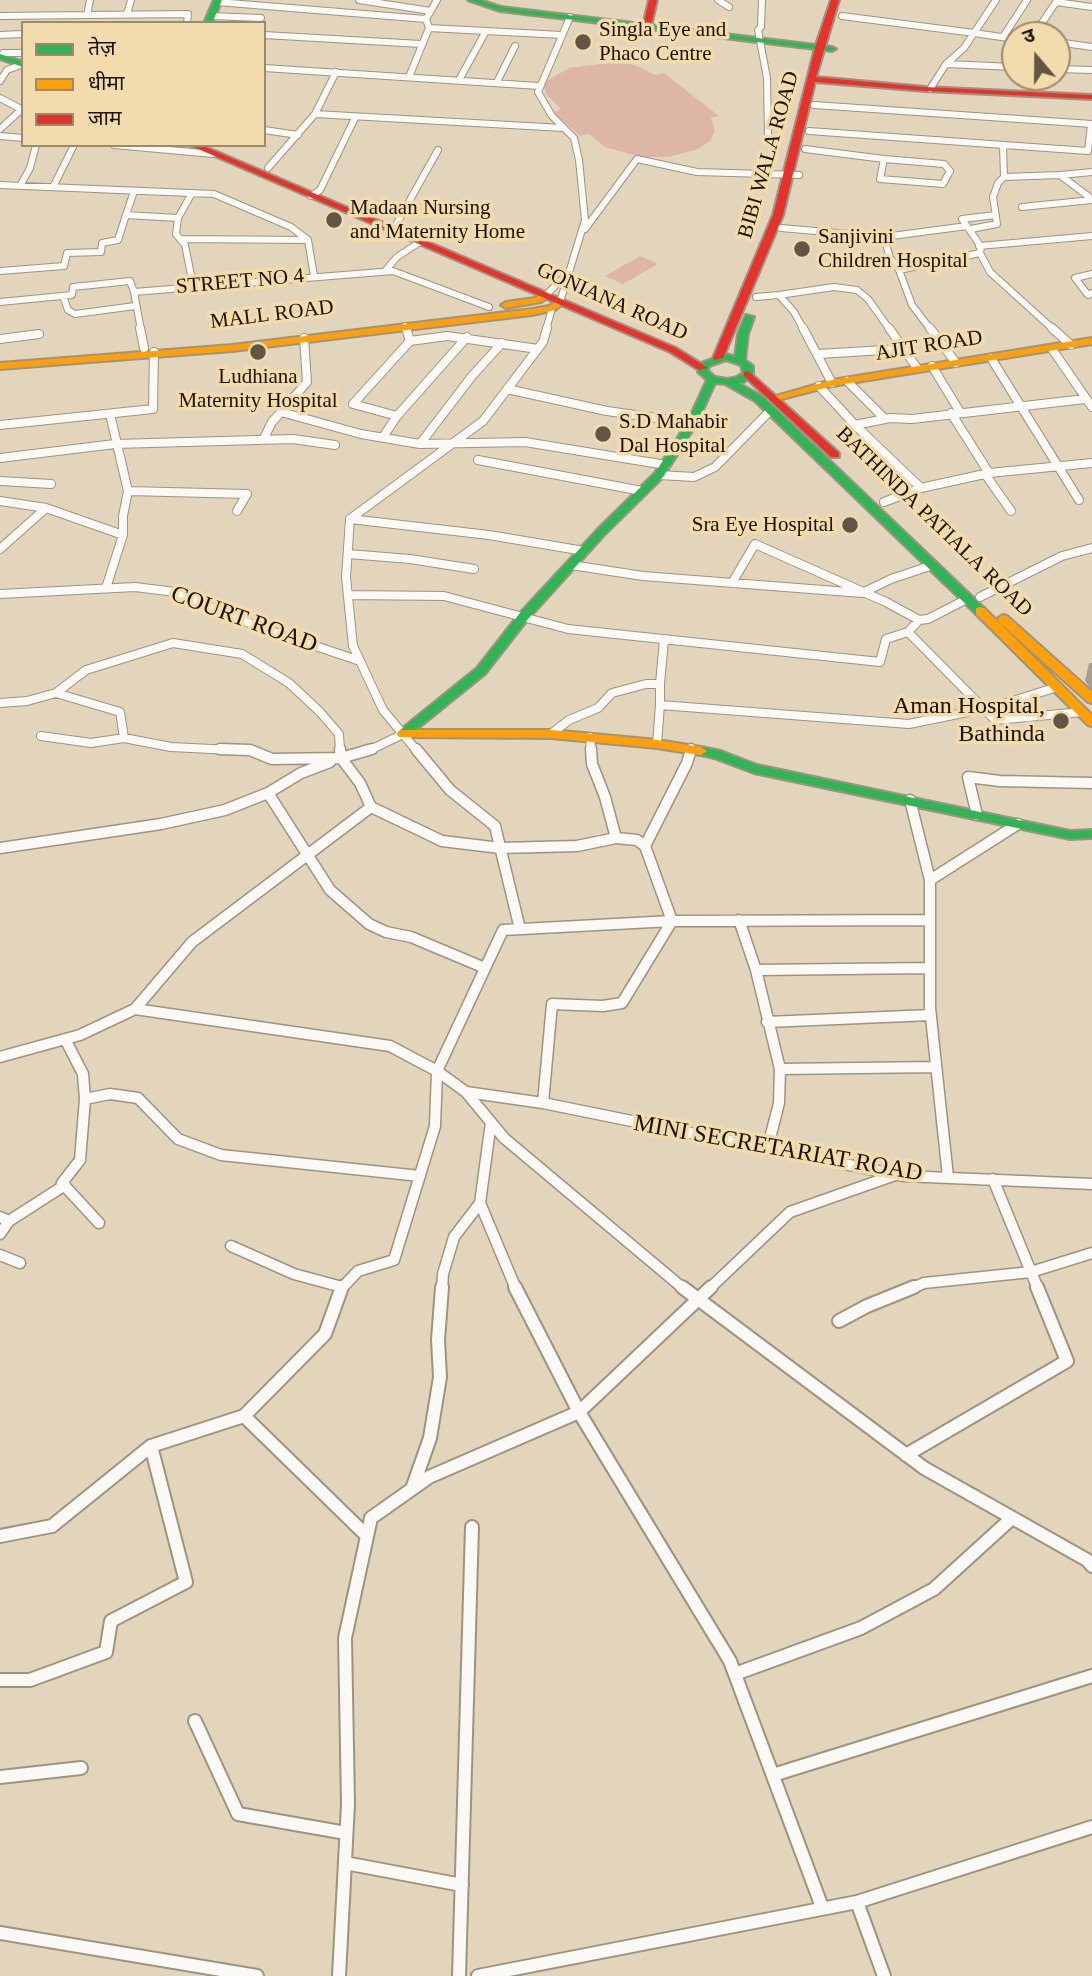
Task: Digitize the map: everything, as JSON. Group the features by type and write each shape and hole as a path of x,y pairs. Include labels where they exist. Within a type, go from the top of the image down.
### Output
{"main road":[{"path":"472,0 500,9 825,49 848,0"},
{"path":"647,26 653,0"},
{"name":"BIBI WALA ROAD","path":"402,734 481,671 524,616 662,470 692,423 710,366 794,175 835,0"},
{"path":"710,366 740,360 743,334 781,228 794,175 805,149 814,106 816,80 1092,97"},
{"path":"214,150 268,168 316,193 397,223 554,297"},
{"name":"GONIANA ROAD","path":"214,150 710,366"},
{"path":"149,350 232,348 405,326 554,297"},
{"name":"MALL ROAD","path":"0,364 230,342 554,297"},
{"name":"AJIT ROAD","path":"772,405 833,383 1092,341"},
{"name":"BATHINDA PATIALA ROAD","path":"740,360 748,366 748,374 772,405 884,502 973,598 1092,699"},
{"path":"710,366 728,382 772,405 933,565 973,598 1057,687 1088,715"},
{"path":"728,382 748,374"},
{"path":"402,734 551,734 657,744 717,754 754,769 1070,835 1092,834"}],"street":[{"path":"87,21 90,0"},
{"path":"127,14 131,0"},
{"path":"359,0 431,10"},
{"path":"410,76 429,28 426,19 437,0"},
{"path":"718,0 729,7"},
{"path":"762,0 761,27 758,30 767,78 768,136"},
{"path":"930,89 946,64 964,48 996,0"},
{"path":"1013,21 1027,0"},
{"path":"1044,0 1092,7"},
{"path":"1043,21 1056,2"},
{"path":"213,10 270,3 426,19"},
{"path":"213,10 260,20 270,3"},
{"path":"380,16 388,5"},
{"path":"145,21 147,14"},
{"path":"0,16 188,14 187,21"},
{"path":"842,16 1001,37"},
{"path":"350,519 483,421 543,342 554,297 567,275 585,220 574,138 542,103 538,92 570,17"},
{"path":"429,28 562,35"},
{"path":"459,79 486,32"},
{"path":"9,65 0,37 21,34"},
{"path":"266,34 421,44"},
{"path":"1071,44 1092,47"},
{"path":"496,82 515,46"},
{"path":"946,64 1001,66"},
{"path":"266,68 539,86"},
{"path":"1071,69 1092,70"},
{"path":"268,168 315,114 336,72"},
{"path":"0,98 21,108"},
{"path":"808,131 1088,151 1092,124 814,106"},
{"path":"0,129 21,110"},
{"path":"315,114 563,128"},
{"path":"316,193 355,118"},
{"path":"266,130 298,135"},
{"path":"0,136 21,138"},
{"path":"1003,146 1004,177"},
{"path":"20,186 30,168 35,147"},
{"path":"53,187 73,147"},
{"path":"154,147 214,150"},
{"path":"805,149 944,164 950,171 943,184 880,179 884,159"},
{"path":"397,223 438,150"},
{"path":"580,237 637,159 697,172 794,175"},
{"path":"781,228 884,237 997,224 993,197 998,183 1004,177 1092,172"},
{"path":"1060,174 1092,199"},
{"path":"0,185 214,194 291,227 308,240 314,276"},
{"path":"0,271 64,266 67,253 100,252 102,243 118,240 134,191"},
{"path":"192,193 178,218 176,234 185,245 192,285"},
{"path":"1022,207 1092,199"},
{"path":"126,215 178,218"},
{"path":"996,215 962,219 969,227 989,272 1071,345"},
{"path":"899,270 980,249 1092,236"},
{"path":"884,237 890,258 899,270 912,305 956,363"},
{"path":"180,239 308,240"},
{"path":"385,271 397,257 420,242"},
{"name":"STREET NO 4","path":"0,302 72,295 73,287 130,281 134,292 192,285 393,271 489,307"},
{"path":"1092,274 1075,278 1088,295 1092,293"},
{"path":"554,297 567,275"},
{"path":"756,297 834,287 857,290 868,299 901,349 924,368 956,413 987,473 1011,511"},
{"path":"0,425 153,410 149,350 135,306 134,292"},
{"path":"779,295 794,312 855,425 921,488"},
{"path":"63,296 68,310 75,314 135,306"},
{"path":"405,326 410,341"},
{"path":"0,339 39,334"},
{"path":"397,416 353,404 410,341 447,335 538,349"},
{"path":"383,437 397,416 467,337"},
{"path":"263,440 272,422 307,382 304,338"},
{"path":"420,444 472,376 502,343"},
{"path":"818,355 901,349"},
{"path":"1052,349 1092,407"},
{"path":"991,358 1079,500"},
{"path":"833,383 885,419"},
{"path":"507,389 607,411 692,423"},
{"path":"855,425 885,419 1085,399"},
{"path":"281,412 420,444 525,442 694,477 715,467 772,405"},
{"path":"106,588 123,535 122,516 128,491 110,414"},
{"path":"0,458 117,444 293,439 335,445"},
{"path":"478,460 642,491"},
{"path":"884,502 921,488 987,473 1092,463"},
{"path":"0,481 51,484"},
{"path":"128,491 247,494 237,511"},
{"path":"0,501 46,508 123,535"},
{"path":"0,549 46,508"},
{"path":"350,519 489,535 584,551"},
{"path":"350,519 348,595 353,646 383,710 450,790 495,827 520,929"},
{"path":"732,583 755,544 886,602 919,620 928,619 1062,556 1092,548"},
{"path":"348,554 410,559 474,569"},
{"path":"571,565 643,576 862,593 891,579 933,565"},
{"name":"COURT ROAD","path":"0,594 135,587 175,592 259,627 360,661"},
{"path":"348,595 444,597 568,629 880,662 886,639 908,632 919,620"},
{"path":"908,632 995,720 1088,715"},
{"path":"657,744 664,640"},
{"path":"0,703 27,701 56,693 86,670 120,657 173,643 242,654 289,683 339,734 341,758 360,783 371,807 442,841 500,848 577,846 616,838 637,840 645,845 672,921"},
{"path":"551,734 569,720 598,708 612,693 646,684 660,684"},
{"path":"660,705 909,724 997,706 1057,687"},
{"path":"56,693 120,712 124,738"},
{"path":"0,848 161,824 225,810 268,793 301,773 365,752 402,734"},
{"path":"41,736 91,743 124,738 171,747 250,750 272,759 341,758"},
{"path":"590,737 592,764 605,797 616,838"},
{"path":"645,845 687,763 691,749"},
{"path":"977,815 968,777 1000,781 1092,783"},
{"path":"268,793 330,890 369,924 386,932 411,937 485,968"},
{"path":"910,800 930,880 931,1015 948,1177"},
{"path":"0,1057 80,1035 135,1009 192,942 310,856 371,807"},
{"path":"930,880 1018,824"},
{"path":"739,920 756,970 780,1069 779,1103 766,1150"},
{"path":"0,1536 52,1525 151,1446 244,1416 326,1334 342,1287 358,1271 394,1260 435,1126 437,1071 503,930 672,921 930,920"},
{"path":"543,1103 552,1004 603,1006 622,1003 672,921"},
{"path":"756,970 930,968"},
{"path":"135,1009 390,1046 437,1071 467,1092 504,1138 696,1299 924,1468 1090,1561"},
{"path":"768,1022 931,1015"},
{"path":"65,1039 83,1074 85,1099 80,1160 62,1183 99,1223"},
{"path":"780,1069 936,1067"},
{"name":"MINI SECRETARIAT ROAD","path":"467,1092 543,1103 895,1175 1092,1184"},
{"path":"85,1099 110,1094 138,1098 178,1139 221,1156 420,1176"},
{"path":"412,1489 430,1438 440,1377 438,1340 443,1274 454,1237 480,1203 491,1122"},
{"path":"339,1976 346,1833 345,1638 371,1518 429,1477 579,1412 790,1212 895,1175"},
{"path":"906,1455 1067,1361 993,1180"},
{"path":"0,1234 4,1219 65,1185"},
{"path":"480,1203 518,1294 579,1412 730,1661 822,1907"},
{"path":"231,1246 294,1274 342,1287"},
{"path":"839,1321 867,1306 924,1283 1031,1272 1092,1253"},
{"path":"0,1255 20,1263"},
{"path":"244,1416 367,1536"},
{"path":"0,1680 30,1680 106,1652 111,1621 186,1582 151,1446"},
{"path":"735,1674 861,1628 934,1589 1012,1518"},
{"path":"459,1976 472,1528"},
{"path":"773,1776 1092,1676"},
{"path":"195,1721 238,1814 346,1833"},
{"path":"0,1777 81,1768"},
{"path":"478,1976 857,1902 1092,1826"},
{"path":"345,1863 462,1885"},
{"path":"857,1902 884,1976"},
{"path":"0,1933 257,1976"}],"shaded area":[{"path":"616,62 635,65 655,75 664,73 719,116 711,118 715,131 710,141 698,149 669,157 641,157 605,147 589,134 580,136 553,112 561,109 546,94 543,83 569,68"},
{"path":"640,256 658,264 623,284 605,276"}],"traffic: fast":[{"path":"209,21 218,0"},
{"path":"472,0 500,9 832,49"},
{"path":"0,56 21,64"},
{"path":"740,360 743,334 749,317"},
{"path":"726,357 745,363 748,366 748,374 740,380 728,382 712,379 703,372 704,364 726,357"},
{"path":"403,734 481,671 524,616 602,531 659,475 692,423 712,379"},
{"path":"728,382 759,399 980,611"},
{"path":"701,751 717,754 754,769 1070,835 1092,834"}],"traffic: slow":[{"path":"506,305 538,300 546,295"},
{"path":"0,366 232,348 532,312 552,308 560,302"},
{"path":"774,398 832,383 1092,341"},
{"path":"980,611 1092,722"},
{"path":"1003,619 1092,699"},
{"path":"403,734 551,734 701,751"}],"traffic: jam":[{"path":"647,26 653,0"},
{"path":"718,358 778,215 819,48 835,0"},
{"path":"812,79 925,89 1092,97"},
{"path":"198,147 673,350 703,368"},
{"path":"748,374 835,455"}],"place":[{"name":"Singla Eye and Phaco Centre","path":"583,42"},
{"name":"Madaan Nursing and Maternity Home","path":"334,220"},
{"name":"Sanjivini Children Hospital","path":"802,249"},
{"name":"Ludhiana Maternity Hospital","path":"258,352"},
{"name":"S.D Mahabir Dal Hospital","path":"603,434"},
{"name":"Sra Eye Hospital","path":"850,525"},
{"name":"Aman Hospital, Bathinda","path":"1061,721"}]}
